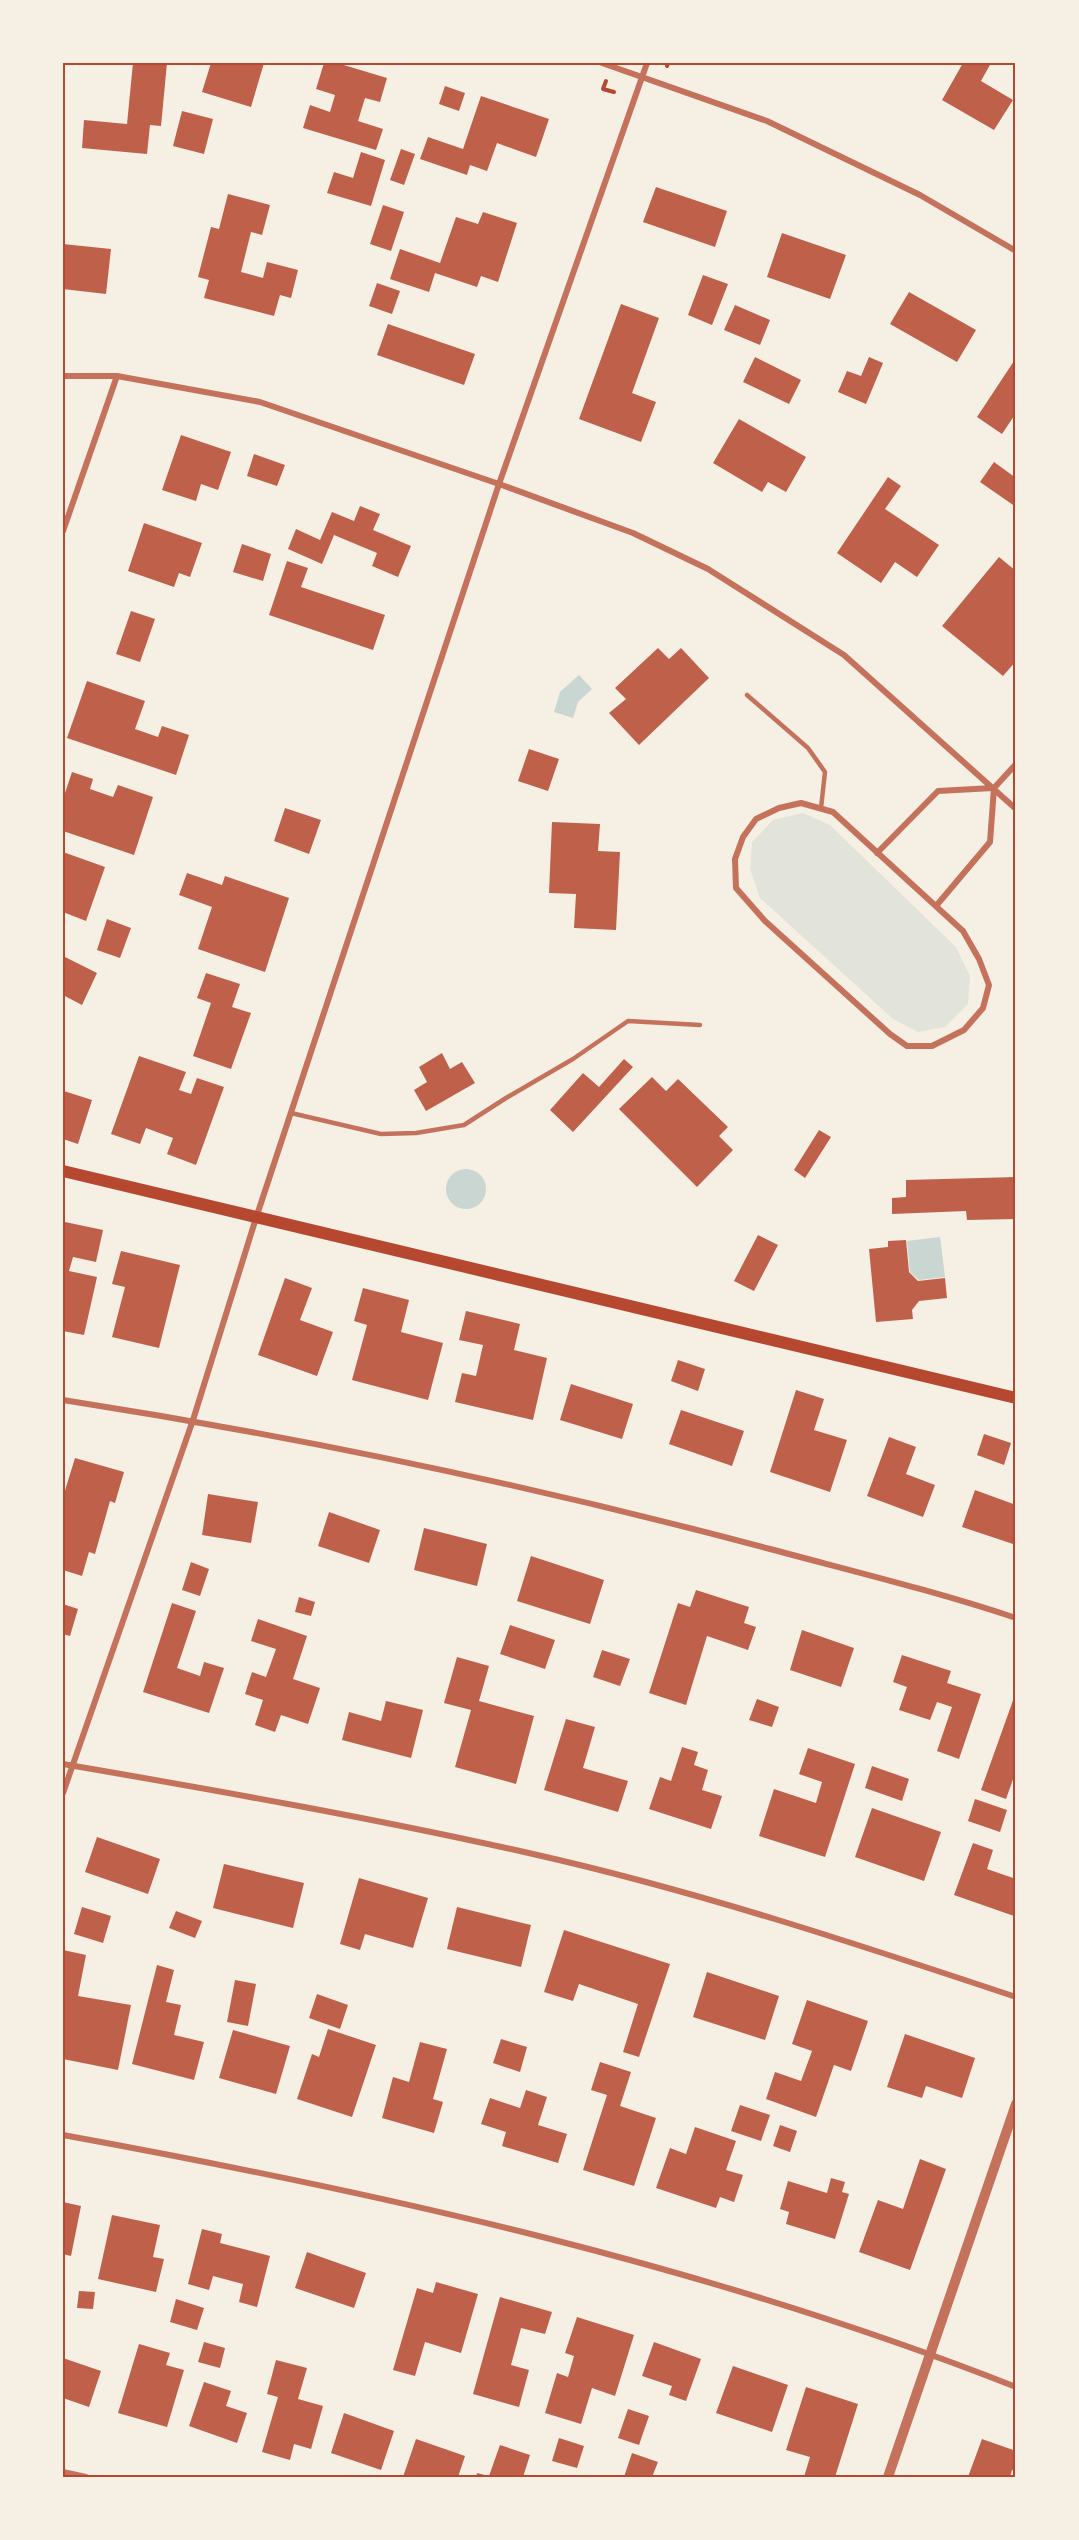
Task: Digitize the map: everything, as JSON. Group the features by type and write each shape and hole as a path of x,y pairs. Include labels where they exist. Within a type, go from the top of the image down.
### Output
{"main road":[{"path":"63,1171 1016,1398"}],"street":[{"path":"602,63 767,120 920,195 1016,251"},
{"path":"63,1793 193,1420 256,1218 500,483 648,63"},
{"path":"63,376 117,376 260,402 500,483 633,533 708,569 844,655 1016,809"},
{"path":"63,531 117,376"},
{"path":"936,906 990,842 994,788 1016,764"},
{"path":"877,853 938,791 994,788"},
{"path":"801,803 821,808 833,812 963,931 979,959 989,985 983,1008 964,1030 932,1046 907,1046 890,1034 765,921 736,888 735,859 743,837 756,819 778,808 801,803"},
{"path":"63,1400 193,1420 449,1472 659,1519 962,1600 1016,1618"},
{"path":"63,1764 266,1800 534,1854 660,1886 872,1949 1016,1997"},
{"path":"888,2477 1016,2104"},
{"path":"63,2135 219,2163 528,2233 658,2266 931,2354 1016,2387"},
{"path":"63,2472 86,2477"}],"lane":[{"path":"747,695 808,748 825,772 821,808"},
{"path":"291,1113 381,1134 416,1133 464,1125 573,1059 628,1021 700,1025"}],"path":[{"path":"606,81 603,89 614,92"}],"shaded area":[{"path":"579,675 592,689 578,702 573,718 554,712 560,692"},
{"path":"803,813 830,825 956,947 970,976 968,1004 945,1027 918,1032 893,1019 760,898 750,869 752,842 773,820"},
{"path":"466,1169 480,1175 486,1189 480,1203 466,1209 452,1203 446,1189 452,1175"},
{"path":"940,1237 945,1277 919,1280 910,1272 907,1241"}],"building":[{"path":"133,63 167,63 161,126 150,125 147,154 82,148 84,120 127,124"},
{"path":"211,63 264,63 251,107 202,92"},
{"path":"324,63 337,63 387,78 380,102 365,98 358,121 383,129 376,150 303,128 310,105 330,112 335,95 316,89"},
{"path":"963,63 991,63 981,81 1013,100 994,130 942,100"},
{"path":"445,86 465,93 459,111 439,104"},
{"path":"481,96 549,119 536,157 497,143 487,171 470,165 467,175 420,159 428,137 463,149"},
{"path":"182,111 213,119 204,154 173,146"},
{"path":"401,149 415,154 404,185 390,180"},
{"path":"361,152 385,160 371,206 327,193 334,172 353,178"},
{"path":"656,187 727,211 715,247 643,222"},
{"path":"228,194 270,205 262,235 251,232 241,272 263,278 267,262 298,270 291,298 280,295 274,316 204,298 209,280 198,277 211,227 219,229"},
{"path":"383,205 404,212 391,251 370,244"},
{"path":"483,212 517,223 498,282 481,276 477,287 435,273 429,292 390,279 400,249 440,263 456,217 478,224"},
{"path":"782,233 846,255 830,299 767,277"},
{"path":"63,244 111,249 106,294 63,289"},
{"path":"703,275 728,284 712,325 688,315"},
{"path":"377,283 400,291 392,314 369,306"},
{"path":"909,292 976,330 957,362 890,324"},
{"path":"621,304 659,318 632,393 656,402 641,442 579,419"},
{"path":"735,305 770,320 760,345 724,330"},
{"path":"388,324 475,354 464,385 377,355"},
{"path":"755,357 801,380 789,404 743,382"},
{"path":"869,357 883,363 866,404 838,392 847,371 861,376"},
{"path":"1014,361 1016,363 1016,413 1002,434 977,417"},
{"path":"739,419 806,457 786,492 768,482 762,492 713,463"},
{"path":"181,435 231,452 218,490 201,484 196,501 162,490"},
{"path":"254,454 285,465 277,486 247,476"},
{"path":"994,462 1016,478 1016,507 980,482"},
{"path":"888,477 901,486 885,509 939,545 917,577 895,562 881,583 837,553"},
{"path":"360,506 380,514 373,530 411,546 398,577 372,566 377,553 334,535 322,564 288,549 296,529 320,540 332,512 354,521"},
{"path":"144,523 202,543 190,577 179,573 174,587 128,571"},
{"path":"242,544 271,554 263,581 233,572"},
{"path":"999,557 1016,571 1016,661 1003,676 942,626"},
{"path":"287,561 308,568 301,587 385,615 373,650 269,615"},
{"path":"131,611 155,619 140,662 116,654"},
{"path":"658,648 669,659 681,648 709,678 639,745 609,713 626,699 615,688"},
{"path":"87,681 145,701 135,729 158,737 162,726 189,735 176,775 67,738"},
{"path":"529,749 559,759 548,791 518,781"},
{"path":"72,772 93,779 90,789 113,797 118,785 153,797 134,855 63,831 63,799"},
{"path":"285,808 321,820 309,854 274,841"},
{"path":"552,822 600,824 598,851 620,852 616,930 574,928 576,894 549,893"},
{"path":"63,852 105,867 86,921 63,912"},
{"path":"187,873 222,885 225,876 289,898 265,972 198,949 212,907 179,895"},
{"path":"107,919 131,928 120,958 97,950"},
{"path":"63,956 97,973 82,1005 63,995"},
{"path":"206,973 240,984 232,1007 251,1013 231,1069 193,1056 211,1003 197,998"},
{"path":"442,1053 450,1069 462,1062 475,1083 426,1111 414,1090 427,1082 419,1067"},
{"path":"139,1056 186,1072 179,1090 191,1094 197,1078 224,1087 196,1165 167,1154 173,1138 146,1128 140,1144 111,1134"},
{"path":"624,1059 633,1067 573,1132 550,1110 583,1073 599,1087"},
{"path":"652,1077 666,1091 678,1079 728,1127 719,1136 733,1150 697,1187 619,1109"},
{"path":"64,1091 92,1100 78,1144 63,1139"},
{"path":"819,1130 831,1137 805,1178 794,1170"},
{"path":"1016,1177 1016,1219 967,1220 966,1211 892,1214 892,1198 906,1197 906,1180"},
{"path":"65,1222 103,1230 96,1262 73,1257 69,1271 97,1277 84,1335 63,1331"},
{"path":"758,1235 778,1245 754,1291 734,1281"},
{"path":"906,1240 909,1272 918,1281 945,1278 947,1298 919,1301 912,1310 913,1319 876,1322 869,1249 888,1247 888,1241"},
{"path":"121,1251 180,1265 159,1348 112,1337 125,1287 112,1284"},
{"path":"285,1278 312,1288 300,1320 333,1332 317,1376 258,1355"},
{"path":"363,1288 409,1300 401,1332 443,1343 428,1400 352,1380 367,1325 354,1321"},
{"path":"466,1311 520,1324 514,1350 547,1358 533,1420 455,1402 462,1373 476,1376 483,1345 459,1340"},
{"path":"678,1360 705,1369 698,1391 671,1381"},
{"path":"571,1384 633,1404 622,1439 560,1420"},
{"path":"796,1390 824,1399 814,1430 847,1440 830,1492 770,1472"},
{"path":"681,1410 744,1431 732,1466 669,1444"},
{"path":"984,1434 1011,1443 1004,1465 977,1455"},
{"path":"889,1437 916,1447 906,1474 935,1485 923,1517 867,1496"},
{"path":"75,1458 124,1472 115,1503 110,1501 95,1554 89,1552 82,1576 63,1570 63,1497"},
{"path":"975,1490 1016,1505 1016,1545 962,1527"},
{"path":"208,1494 258,1502 251,1543 202,1535"},
{"path":"329,1512 380,1530 369,1563 318,1546"},
{"path":"424,1528 487,1544 477,1586 414,1570"},
{"path":"531,1556 604,1580 590,1624 517,1601"},
{"path":"191,1562 209,1569 200,1596 182,1590"},
{"path":"696,1590 749,1607 744,1623 756,1627 748,1650 707,1636 686,1705 649,1693 678,1603 690,1607"},
{"path":"299,1597 315,1602 311,1616 295,1612"},
{"path":"172,1603 196,1611 177,1668 200,1676 204,1662 224,1668 209,1713 143,1692"},
{"path":"63,1604 78,1609 70,1636 63,1634"},
{"path":"258,1619 307,1636 293,1679 320,1688 308,1724 281,1715 275,1732 255,1725 263,1700 245,1694 252,1672 266,1677 276,1649 251,1641"},
{"path":"510,1625 555,1640 545,1669 500,1654"},
{"path":"802,1630 854,1648 841,1687 790,1670"},
{"path":"602,1650 630,1659 620,1686 593,1677"},
{"path":"902,1655 951,1671 947,1683 981,1694 959,1759 937,1751 952,1707 937,1702 930,1720 899,1710 907,1687 893,1682"},
{"path":"457,1657 489,1666 479,1701 534,1716 516,1784 455,1767 471,1710 444,1703"},
{"path":"1016,1692 1016,1771 1006,1799 981,1790"},
{"path":"757,1699 779,1707 772,1727 749,1720"},
{"path":"386,1701 423,1710 411,1758 342,1740 349,1712 381,1721"},
{"path":"566,1719 595,1727 583,1768 628,1781 618,1812 544,1790"},
{"path":"682,1747 698,1752 694,1765 708,1770 702,1790 722,1796 711,1829 649,1809 660,1777 671,1781"},
{"path":"808,1748 855,1764 825,1857 759,1836 774,1789 816,1803 822,1782 799,1774"},
{"path":"872,1766 909,1779 902,1801 865,1788"},
{"path":"975,1799 1007,1810 1000,1832 968,1821"},
{"path":"872,1808 941,1832 924,1881 855,1857"},
{"path":"97,1837 160,1859 148,1894 85,1872"},
{"path":"973,1843 993,1850 987,1869 1016,1879 1014,1916 954,1895"},
{"path":"224,1864 304,1883 293,1928 213,1908"},
{"path":"359,1878 428,1898 413,1948 365,1934 360,1950 340,1944"},
{"path":"82,1907 111,1916 103,1943 74,1934"},
{"path":"457,1907 531,1925 521,1967 447,1949"},
{"path":"176,1911 202,1921 195,1938 169,1928"},
{"path":"564,1930 670,1964 639,2057 623,2052 638,2004 579,1984 573,2001 544,1992"},
{"path":"63,1950 86,1955 78,1996 131,2005 118,2070 63,2059 65,2018 63,2018"},
{"path":"157,1965 174,1970 166,2002 181,2005 174,2035 204,2042 194,2080 132,2064"},
{"path":"707,1972 779,1996 765,2040 693,2017"},
{"path":"235,1980 256,1984 248,2026 227,2022"},
{"path":"317,1994 348,2005 340,2029 309,2018"},
{"path":"807,2000 868,2021 851,2071 834,2065 816,2117 766,2099 775,2072 801,2081 812,2051 792,2044"},
{"path":"328,2029 376,2045 352,2117 297,2099 312,2054 319,2057"},
{"path":"233,2030 290,2046 276,2094 219,2078"},
{"path":"905,2034 975,2058 962,2098 926,2086 922,2098 887,2087"},
{"path":"501,2039 527,2047 520,2072 493,2063"},
{"path":"420,2042 447,2049 433,2099 443,2102 434,2133 382,2118 393,2077 409,2082"},
{"path":"600,2062 631,2072 620,2106 656,2118 634,2186 583,2170 607,2095 591,2090"},
{"path":"526,2090 547,2097 538,2125 567,2134 558,2163 502,2146 506,2132 481,2124 490,2098 520,2108"},
{"path":"740,2105 770,2115 761,2141 731,2131"},
{"path":"780,2125 797,2131 790,2152 773,2146"},
{"path":"695,2127 736,2141 726,2170 743,2175 734,2202 720,2197 716,2208 656,2188 670,2148 686,2154"},
{"path":"920,2159 946,2169 910,2270 859,2252 878,2200 903,2209"},
{"path":"831,2178 845,2182 842,2192 849,2194 835,2239 786,2224 789,2212 780,2209 788,2181 827,2193"},
{"path":"63,2202 81,2206 71,2256 63,2254"},
{"path":"112,2215 160,2225 153,2257 164,2259 156,2292 98,2279"},
{"path":"202,2229 222,2234 220,2243 270,2256 257,2307 239,2302 243,2284 213,2276 209,2290 188,2284"},
{"path":"307,2252 366,2273 354,2308 295,2288"},
{"path":"436,2282 478,2294 461,2353 425,2342 415,2376 393,2370 417,2288 433,2293"},
{"path":"79,2291 95,2292 93,2309 77,2308"},
{"path":"500,2297 552,2312 545,2334 521,2328 511,2365 529,2370 519,2407 473,2394"},
{"path":"176,2299 204,2308 197,2330 170,2322"},
{"path":"577,2317 634,2335 615,2396 592,2388 581,2424 545,2413 557,2373 568,2377 574,2356 565,2353"},
{"path":"204,2342 225,2348 220,2368 198,2362"},
{"path":"654,2342 701,2359 686,2401 669,2395 672,2386 642,2376"},
{"path":"139,2344 170,2353 166,2365 184,2370 167,2427 118,2413"},
{"path":"63,2358 101,2371 89,2407 63,2398"},
{"path":"276,2360 307,2368 298,2399 323,2406 311,2449 294,2444 290,2460 262,2452 278,2397 267,2394"},
{"path":"733,2366 788,2385 772,2432 716,2413"},
{"path":"204,2382 231,2391 226,2406 247,2413 237,2443 189,2426"},
{"path":"806,2387 858,2404 835,2477 804,2477 810,2457 786,2450"},
{"path":"628,2409 649,2416 639,2445 618,2438"},
{"path":"344,2413 394,2431 381,2470 331,2453"},
{"path":"559,2438 584,2446 577,2468 552,2461"},
{"path":"416,2439 465,2456 458,2477 403,2477"},
{"path":"982,2439 1016,2451 1016,2471 1012,2470 1010,2477 968,2477"},
{"path":"500,2445 530,2455 523,2477 476,2477 477,2473 489,2476"},
{"path":"632,2453 658,2462 652,2477 624,2477"}]}
